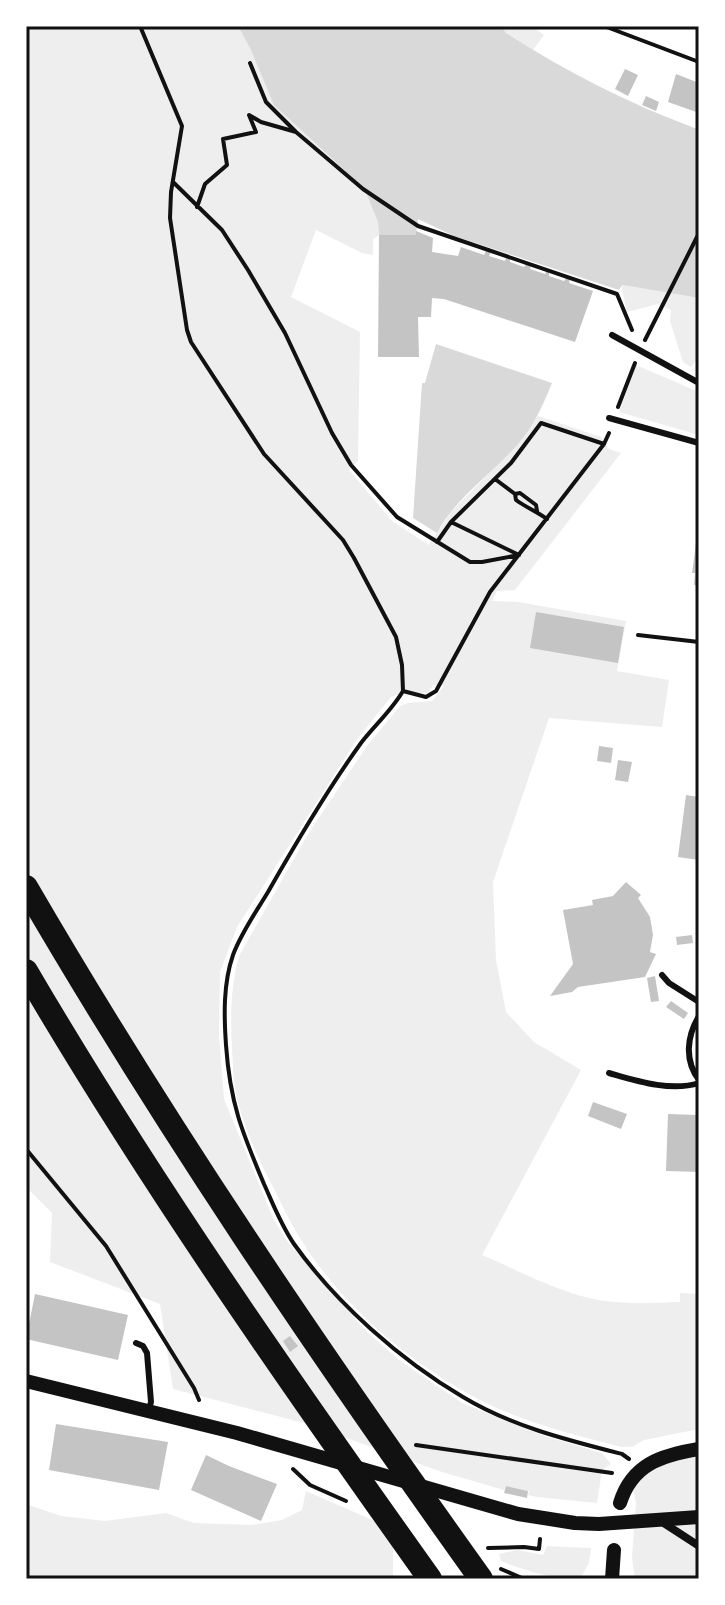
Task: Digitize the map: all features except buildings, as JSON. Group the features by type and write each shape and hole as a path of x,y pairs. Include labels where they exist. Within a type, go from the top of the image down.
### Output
{"highway":[{"path":"26,887 182,1143 341,1380 481,1579"},
{"path":"26,971 216,1270 430,1579"}],"street":[{"path":"26,1381 237,1433 518,1514 575,1523 699,1517"},
{"path":"620,1503 624,1489 639,1469 669,1455 699,1449"},
{"path":"662,1521 699,1546"},
{"path":"612,1579 614,1550"}],"lane":[{"path":"612,335 699,383"},
{"path":"609,418 699,443"},
{"path":"662,975 699,1002"},
{"path":"609,1073 641,1082 682,1087 699,1081 691,1067 688,1050 692,1029 699,1016"},
{"path":"136,1343 143,1346 147,1353 149,1412"}],"path":[{"path":"140,26 182,126 170,218 191,342 264,454 343,540 396,637 402,665 403,691 332,785 234,954 228,975 226,1005 232,1102 258,1171 294,1244 370,1328 402,1356 466,1399 544,1433 627,1457"},
{"path":"604,26 699,62"},
{"path":"250,63 266,102 296,132 363,189 418,226 617,294 625,314"},
{"path":"197,207 205,184 227,165 223,139 256,132 249,115 261,122 296,132"},
{"path":"173,182 222,230 268,303 351,465 397,517 470,562 519,555"},
{"path":"640,351 699,233"},
{"path":"619,406 635,364"},
{"path":"437,542 451,522 523,450 541,423 604,444"},
{"path":"403,691 426,697 439,687 490,592 604,444 609,433"},
{"path":"495,479 515,494 516,500 530,511 537,511 547,519"},
{"path":"451,522 519,555"},
{"path":"638,635 699,642"},
{"path":"26,1149 106,1246 199,1400"},
{"path":"416,1445 612,1473"},
{"path":"479,1547 539,1549 540,1539"}],"shaded area":[{"path":"26,26 238,26 251,50 364,188 378,222 379,235 373,239 373,255 362,253 316,230 291,297 360,332 358,461 349,470 392,521 429,545 450,513 516,446 538,416 601,437 609,449 621,453 515,590 497,591 492,601 518,602 626,621 617,671 669,680 662,727 549,718 493,882 496,960 506,1012 534,1042 581,1070 482,1255 557,1288 605,1301 680,1302 680,1293 699,1294 699,1429 644,1440 632,1447 621,1447 504,1411 443,1379 397,1346 355,1308 319,1265 288,1216 242,1117 234,1084 231,1023 239,956 308,834 367,746 400,706 432,701 444,686 433,685 428,693 391,697 358,738 237,927 220,972 219,1035 224,1099 273,1218 287,1241 367,1332 399,1360 462,1403 544,1436 602,1453 611,1464 602,1470 597,1503 537,1497 528,1495 529,1491 506,1486 504,1490 442,1472 304,1423 173,1389 160,1304 50,1262 52,1213 26,1187"},
{"path":"238,26 501,26 506,33 575,74 697,129 699,298 622,285 619,290 454,236 418,219 416,235 379,235 378,222 364,188 274,105"},
{"path":"501,26 531,26 544,35 533,50 506,33"},
{"path":"621,285 699,298 699,356 691,367 683,362 670,321 671,310 658,304 627,312"},
{"path":"436,344 552,383 524,437 454,508 437,533 413,518 422,383 425,383"},
{"path":"636,365 699,392 699,435 619,412"},
{"path":"699,1450 699,1579 635,1579 632,1558 636,1503 631,1478"},
{"path":"306,1491 393,1529 393,1577 26,1579 26,1504 61,1516 105,1521 166,1513 194,1523 252,1525 282,1520 302,1510"},
{"path":"547,1546 591,1548 589,1563 580,1579 530,1571 501,1561 499,1554 517,1550 543,1555"}]}
